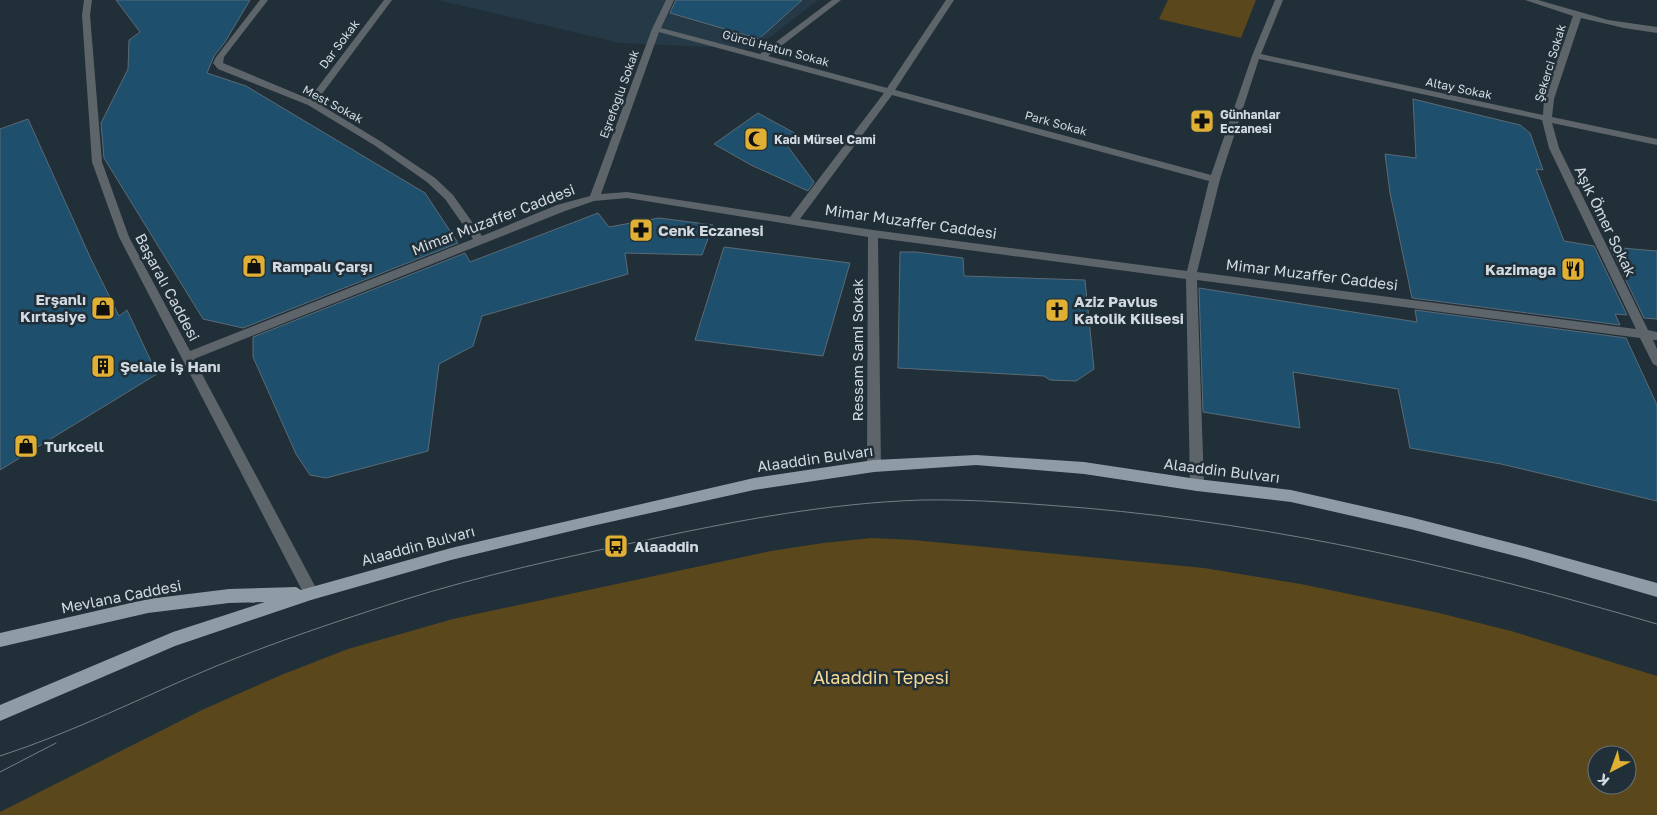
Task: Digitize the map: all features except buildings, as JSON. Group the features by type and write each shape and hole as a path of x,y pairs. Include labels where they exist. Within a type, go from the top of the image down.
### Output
{"main road":[{"name":"Alaaddin Bulvarı","path":"0,713 173,639 311,593 451,554 592,520 754,484 874,466 976,460 1084,468 1197,485 1292,496 1410,523 1523,552 1657,590"},
{"name":"Mevlana Caddesi","path":"0,640 148,606 229,596 311,593"}],"street":[{"name":"Başaralı Caddesi","path":"88,0 86,16 98,162 124,237 311,593"},
{"name":"Mest Sokak","path":"264,0 220,57 218,63 227,70 311,103 377,143 431,180 449,197 479,240"},
{"name":"Dar Sokak","path":"311,103 388,0"},
{"name":"Eşrefoğlu Sokak","path":"594,198 656,28 670,0"},
{"path":"762,57 837,0"},
{"path":"794,220 890,91 950,0"},
{"path":"1197,485 1191,274 1215,178 1256,56 1279,0"},
{"path":"1529,0 1578,15 1638,28 1657,30"},
{"name":"Şekerci Sokak","path":"1547,120 1549,99 1578,15"},
{"name":"Gürcü Hatun Sokak","path":"656,28 890,91"},
{"name":"Altay Sokak","path":"1256,56 1547,120 1657,142"},
{"name":"Park Sokak","path":"890,91 1215,178"},
{"name":"Aşık Ömer Sokak","path":"1547,120 1554,148 1657,361"},
{"name":"Mimar Muzaffer Caddesi","path":"188,357 561,208 594,198 627,196 794,220 873,234 1657,336"},
{"name":"Ressam Sami Sokak","path":"873,234 874,466"}],"shaded area":[{"path":"438,0 818,0 755,49 620,43"}],"green space":[{"path":"1168,0 1256,0 1241,38 1159,19"},
{"name":"Alaaddin Tepesi","path":"872,538 913,540 1204,568 1301,584 1435,612 1511,631 1657,676 1657,815 0,815 0,812 202,710 281,675 348,649 453,619 771,551"}],"tram line":[{"path":"0,756 81,725 260,649 330,624 431,592 556,560 718,525 819,509 888,502 943,500 1024,503 1158,516 1231,526 1303,538 1445,568 1516,585 1657,624"},
{"path":"0,772 56,743"}],"place":[{"name":"Günhanlar Eczanesi","path":"1202,121"},
{"name":"Kadı Mürsel Cami","path":"756,139"},
{"name":"Cenk Eczanesi","path":"641,230"},
{"name":"Rampalı Çarşı","path":"254,266"},
{"name":"Kazimaga","path":"1573,269"},
{"name":"Erşanlı Kırtasiye","path":"103,308"},
{"name":"Aziz Pavlus Katolik Kilisesi","path":"1057,310"},
{"name":"Şelale İş Hanı","path":"103,366"},
{"name":"Turkcell","path":"26,446"},
{"name":"Alaaddin","path":"616,546"}]}
